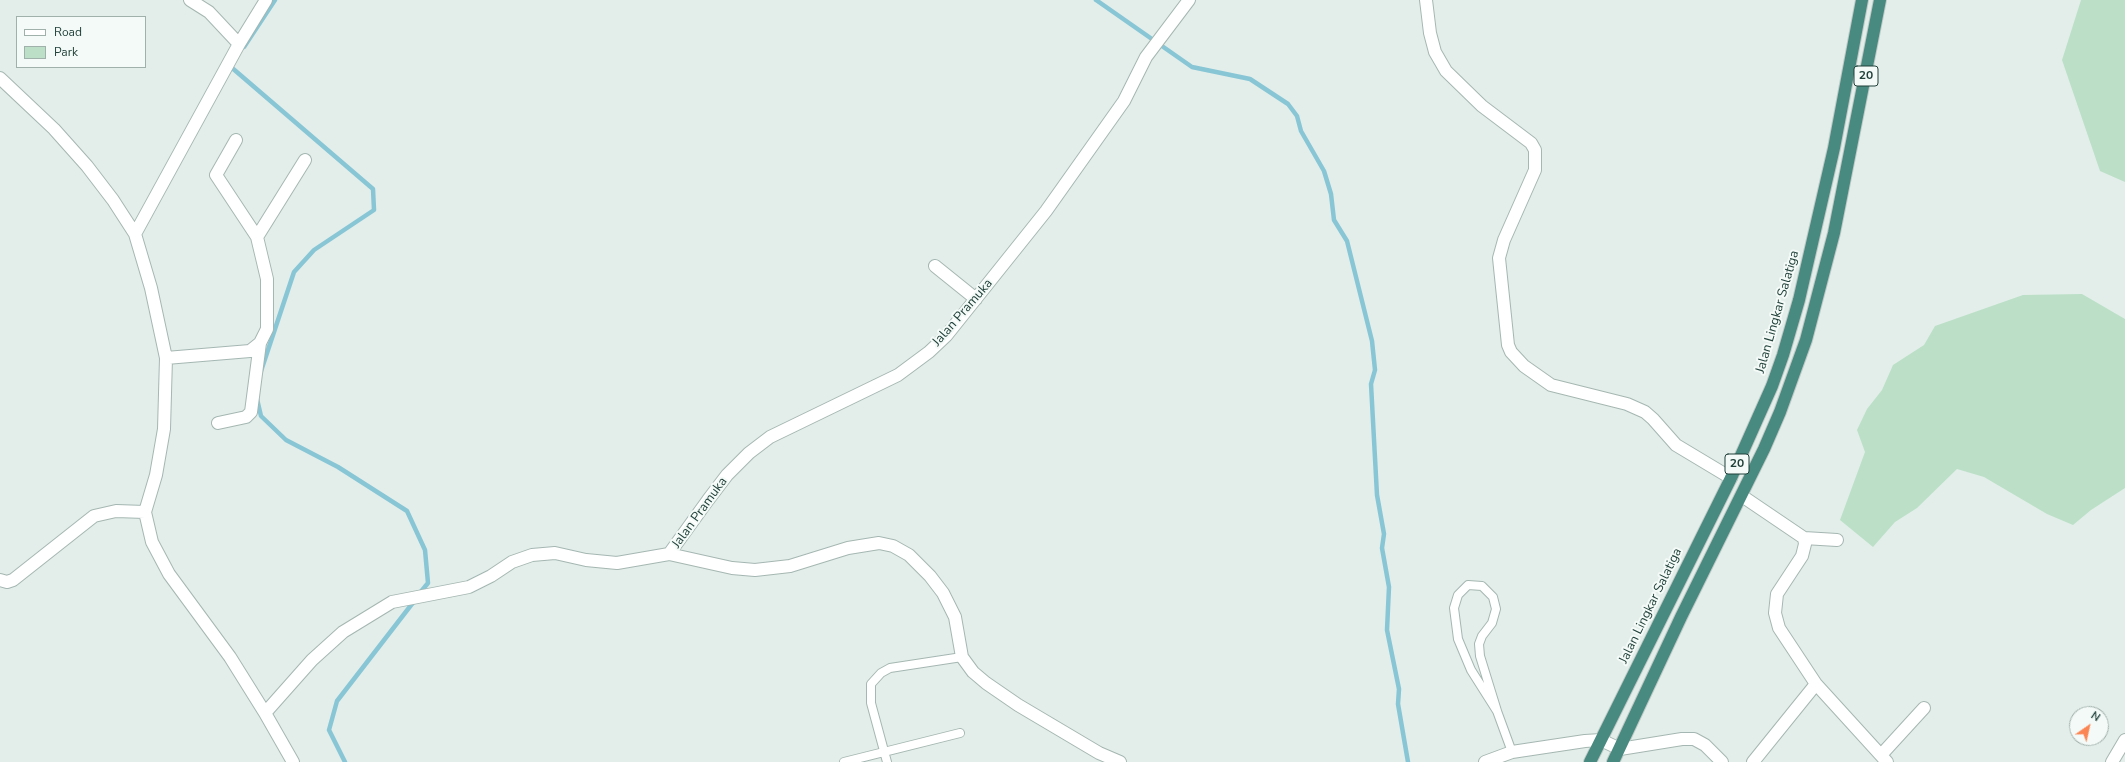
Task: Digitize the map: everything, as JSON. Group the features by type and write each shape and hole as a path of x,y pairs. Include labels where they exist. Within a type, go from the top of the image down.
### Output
{"highway":[{"name":"Jalan Lingkar Salatiga","path":"1590,762 1731,478 1772,386 1783,355 1799,300 1834,148 1862,0"},
{"name":"20","path":"1613,762 1681,617 1742,496 1780,412 1806,340 1821,285 1850,160 1880,0"}],"street":[{"path":"190,0 208,12 239,44"},
{"path":"135,234 239,44 266,0"},
{"name":"Jalan Pramuka","path":"669,554 722,481 749,453 770,437 898,374 929,352 946,336 1046,211 1124,101 1146,56 1189,0"},
{"path":"1426,0 1430,33 1435,52 1446,71 1482,106 1531,143 1535,150 1535,170 1504,240 1500,258 1505,323 1508,345 1511,352 1524,366 1552,385 1627,404 1645,412 1653,418 1676,445 1731,478"},
{"path":"0,78 54,129 87,166 135,234 152,288 166,358 164,429 156,475 145,512 152,542 169,574 230,657 265,713 293,762"},
{"path":"218,422 246,417 252,412 260,343 266,329 267,279 257,237 216,175 236,140"},
{"path":"257,237 305,160"},
{"path":"935,266 976,299"},
{"path":"166,358 250,351 260,343"},
{"path":"1742,496 1804,538 1837,540"},
{"path":"0,580 7,582 19,576 94,516 116,511 145,512"},
{"path":"1804,538 1802,556 1777,594 1774,612 1778,628 1816,684 1884,758 1924,708"},
{"path":"265,713 312,660 343,632 392,602 436,595 469,587 491,576 512,562 532,555 555,553 586,560 617,563 669,554 732,568 755,570 790,566 848,548 879,543 893,546 909,555 930,576 943,593 955,617 962,657 973,672 1018,705 1099,752 1120,762"},
{"path":"1753,762 1816,684"},
{"path":"1485,762 1512,752 1601,740 1620,749 1690,739 1705,745 1722,762"},
{"path":"2112,762 2125,740"}],"lane":[{"path":"1497,712 1471,670 1458,639 1454,608 1458,595 1468,585 1482,586 1493,597 1496,609 1492,623 1482,636 1479,644 1480,656 1497,712 1512,752"},
{"path":"887,762 870,693 871,684 876,678 890,668 962,657"},
{"path":"844,762 960,733"}],"green space":[{"path":"2081,0 2125,0 2125,182 2100,171 2062,60"},
{"path":"2082,294 2125,319 2125,488 2091,510 2073,525 2047,514 1984,477 1957,469 1917,508 1895,522 1873,547 1840,520 1865,452 1857,430 1867,409 1882,390 1893,365 1924,345 1935,326 2023,295"}],"waterway":[{"path":"244,47 275,0"},
{"path":"1096,0 1192,67 1250,79 1288,104 1297,116 1301,131 1324,171 1331,194 1334,220 1347,241 1372,341 1375,370 1371,384 1377,495 1384,534 1382,548 1389,587 1387,630 1399,689 1398,704 1408,762"},
{"path":"232,65 231,67 373,189 374,210 314,250 294,272 261,371"},
{"path":"257,399 261,416 286,440 338,467 407,511 425,550 428,583 419,594"},
{"path":"345,762 329,730 337,701 415,600"}]}
